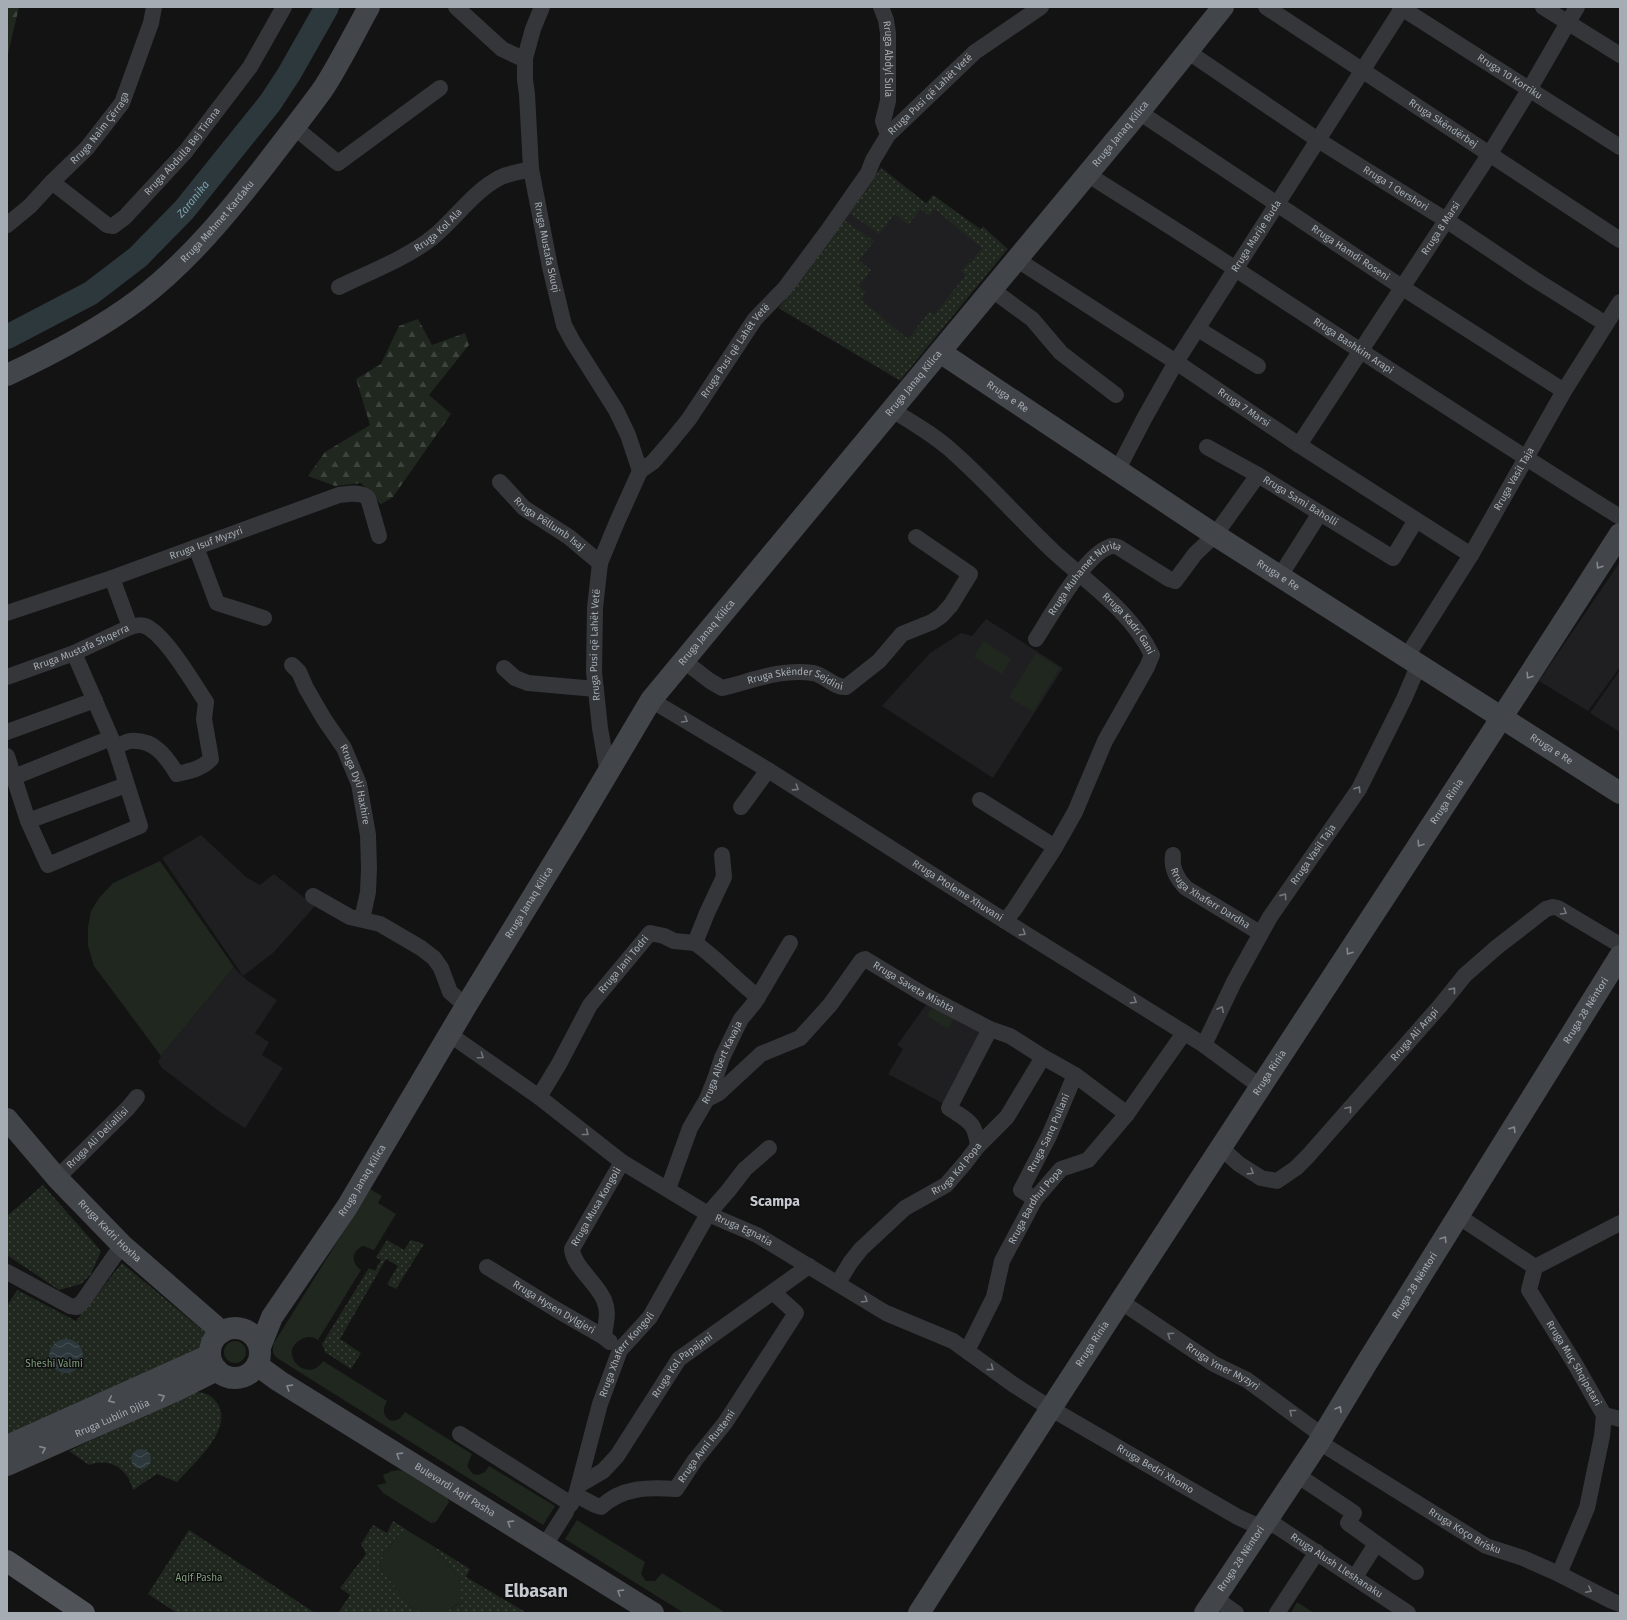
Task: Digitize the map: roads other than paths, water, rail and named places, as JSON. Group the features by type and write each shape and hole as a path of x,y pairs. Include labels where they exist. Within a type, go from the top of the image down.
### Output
{"main road":[{"name":"Rruga Mehmet Kardaku","path":"7,375 39,360 93,329 137,300 175,269 205,239 233,206 323,88 369,7"},
{"name":"Rruga Janaq Kilica","path":"258,1356 272,1317 347,1207 449,1034 608,774 651,700 1016,259 1140,112 1223,7"},
{"name":"Rruga e Re","path":"940,352 1215,534 1620,793"},
{"name":"Rruga Rinia","path":"919,1613 1050,1408 1502,718 1620,534"},
{"name":"Rruga 28 Nëntori","path":"1210,1606 1321,1439 1620,956"},
{"name":"Rruga Kadri Hoxha","path":"7,1119 58,1178 122,1245 222,1332"},
{"path":"245,1331 272,1317"},
{"path":"235,1328 245,1331 254,1337 258,1356 252,1371 245,1376 238,1378 230,1377 214,1362 213,1342 222,1332 235,1328"},
{"name":"Bulevardi Aqif Pasha","path":"258,1356 279,1381 653,1613"},
{"name":"Rruga Lublin Djlia","path":"9,1443 214,1362"},
{"name":"Rruga Lublin Djlia","path":"7,1465 177,1390 214,1362"},
{"path":"7,1561 84,1613"},
{"path":"7,1576 63,1613"}],"street":[{"name":"Rruga Naim Çërraga","path":"7,225 22,214 87,148 122,103 151,23 154,7"},
{"name":"Rruga Abdulla Bej Tirana","path":"52,182 107,225 113,226 125,217 186,151 250,67 284,7"},
{"path":"456,7 502,49 525,58"},
{"name":"Rruga Mustafa Skuqi","path":"542,7 533,29 525,58 524,80 527,94 531,169 540,220 564,325 616,410 628,435 640,471"},
{"name":"Rruga Abdyl Sula","path":"881,7 886,20 888,33 888,101 883,121 888,135"},
{"name":"Rruga Pusi që Lahët Vetë","path":"608,774 600,728 594,672 595,608 600,563 640,471 653,462 689,419 755,318 785,288 826,233 868,173 873,160 888,135 975,52 1022,13 1041,7"},
{"name":"Rruga Skëndërbej","path":"1266,7 1620,240"},
{"path":"1543,7 1620,55"},
{"name":"Rruga 8 Marsi","path":"1299,445 1403,288 1530,90 1577,7"},
{"name":"Rruga Marije Buda","path":"1118,470 1145,417 1176,362 1401,8"},
{"name":"Rruga 10 Korriku","path":"1401,8 1620,147"},
{"name":"Rruga 1 Qershori","path":"1187,51 1318,140 1446,220 1534,279 1606,324"},
{"path":"294,127 338,163 440,88"},
{"name":"Rruga Hamdi Roseni","path":"1140,112 1403,288 1564,392"},
{"name":"Rruga Kol Ala","path":"339,286 399,257 433,237 485,186 500,177 531,169"},
{"name":"Rruga Bashkim Arapi","path":"1087,174 1236,269 1360,352 1526,459 1620,517"},
{"name":"Rruga 7 Marsi","path":"1016,259 1176,362 1299,445 1471,555"},
{"path":"992,289 1032,319 1061,353 1116,395"},
{"name":"Rruga Vasil Taja","path":"1204,1045 1234,982 1270,916 1359,789 1404,699 1413,660 1564,392 1620,302"},
{"path":"1198,329 1258,366"},
{"name":"Rruga Kadri Gani","path":"892,410 924,430 954,452 1035,534 1114,604 1146,642 1152,655 1148,667 1105,741 1075,812 1055,847 1005,921"},
{"name":"Rruga Sami Baholli","path":"1207,447 1258,474 1393,558 1416,520"},
{"path":"1215,534 1258,474"},
{"name":"Rruga Pëllumb Isaj","path":"500,482 524,508 569,537 600,563"},
{"name":"Rruga Isuf Myzyri","path":"7,613 112,578 339,495 357,494 364,495 368,498 379,536"},
{"path":"1280,576 1320,513"},
{"name":"Rruga Muhamet Ndrita","path":"1036,639 1079,573 1102,550 1110,546 1118,547 1169,579 1175,581 1194,554 1215,534"},
{"name":"Rruga Skënder Sejdini","path":"684,661 710,681 722,688 773,674 799,672 819,674 843,688 846,687 880,660 902,634 940,618 951,605 970,574 916,537"},
{"path":"196,547 217,603 264,618"},
{"name":"Rruga Mustafa Shqerra","path":"7,677 74,653 130,627 112,578"},
{"path":"14,777 113,742 144,742 159,748 169,760 177,774 192,771 206,764 211,759 204,719 206,702 169,648 154,631 144,625 130,627"},
{"path":"7,756 28,821 48,865 140,826 113,742 74,653"},
{"name":"Rruga Dyli Haxhire","path":"292,665 299,672 306,688 324,719 344,748 359,784 368,835 369,862 368,892 362,919"},
{"path":"504,668 515,678 528,682 596,689"},
{"path":"7,732 95,700"},
{"name":"Rruga Ptoleme Xhuvani","path":"651,700 768,770 1005,921 1204,1045 1261,1087"},
{"path":"741,808 768,770"},
{"path":"28,821 126,786"},
{"path":"980,800 1055,847"},
{"path":"722,855 724,877 695,943 718,961 738,981 758,996"},
{"name":"Rruga Xhaferr Dardha","path":"1173,855 1171,864 1180,882 1186,888 1260,933"},
{"path":"313,896 350,917 380,924 422,948 434,958 441,968 450,992 466,1006"},
{"name":"Rruga Ali Arapi","path":"1221,1148 1238,1164 1261,1178 1277,1181 1296,1168 1440,1006 1465,975 1497,947 1546,909 1553,907 1558,908 1620,945"},
{"name":"Rruga Jani Todri","path":"539,1097 559,1064 590,1005 650,933 664,936 674,941 695,943"},
{"name":"Rruga Albert Kavaja","path":"668,1189 690,1128 707,1099 722,1058 741,1019 755,1002 790,943"},
{"name":"Rruga Saveta Mishta","path":"707,1099 719,1093 761,1054 800,1038 830,1006 862,960 865,959 923,994 990,1030 1010,1036 1075,1075 1127,1114"},
{"path":"978,1146 976,1131 968,1121 949,1108 990,1030"},
{"name":"Rruga Bardhul Popa","path":"967,1351 994,1297 1002,1261 1035,1199 1061,1169 1088,1160 1127,1114 1184,1033"},
{"name":"Rruga Egnatia","path":"449,1034 539,1097 622,1162 708,1214 757,1235 886,1313 953,1341 1050,1408"},
{"name":"Rruga Kol Popa","path":"838,1283 850,1263 861,1249 905,1208 946,1185 978,1146 1007,1117 1043,1057"},
{"name":"Rruga Sanq Pullani","path":"1035,1199 1021,1190 1049,1136 1075,1075"},
{"name":"Rruga Ali Deliallisi","path":"58,1178 137,1098"},
{"name":"Rruga Xhaferr Kongoli","path":"545,1545 572,1500 600,1404 620,1350 650,1317 708,1214 745,1169 769,1148"},
{"name":"Rruga Musa Kongoli","path":"604,1337 607,1323 607,1312 604,1300 598,1288 574,1258 572,1249 622,1162"},
{"path":"1458,1216 1535,1267 1620,1223"},
{"path":"7,1272 70,1306 77,1307 83,1301 122,1245"},
{"name":"Rruga Kol Papajani","path":"572,1500 604,1471 617,1456 679,1359 809,1266"},
{"name":"Rruga Hysen Dylgjeri","path":"487,1267 604,1337 620,1350"},
{"name":"Rruga Muç Shqipetari","path":"1535,1267 1529,1290 1575,1364 1604,1416 1602,1436 1587,1508 1559,1574"},
{"name":"Rruga Avni Rustemi","path":"572,1500 601,1507 610,1499 636,1489 657,1487 676,1489 695,1460 725,1423 796,1313 773,1292"},
{"name":"Rruga Ymer Myzyri","path":"1120,1301 1214,1364 1247,1380 1321,1439"},
{"name":"Rruga Bedri Xhomo","path":"1050,1408 1236,1516 1262,1527"},
{"path":"1604,1416 1620,1419"},
{"path":"460,1434 572,1500"},
{"name":"Rruga Koço Brisku","path":"1321,1439 1486,1546 1523,1558 1559,1574 1612,1602 1620,1604"},
{"path":"1297,1475 1354,1513 1348,1523 1416,1572"},
{"name":"Rruga Alush Lleshanaku","path":"1262,1527 1275,1525 1408,1613"},
{"path":"1355,1577 1376,1544"},
{"path":"1277,1613 1317,1552"},
{"path":"1210,1606 1236,1613"}],"water":[{"path":"66,1339 78,1344 83,1356 78,1368 66,1373 54,1368 49,1356 54,1344"},
{"path":"137,1449 145,1449 151,1455 151,1463 145,1469 137,1469 131,1463 131,1455"}],"waterway":[{"name":"Zaranika","path":"7,337 91,293 138,257 184,210 270,103 289,74 327,7"}],"district":[{"name":"Scampa","path":"775,1201"},
{"name":"Elbasan","path":"536,1591"}],"park label":[{"name":"Sheshi Valmi","path":"54,1364"},
{"name":"Aqif Pasha","path":"199,1578"}]}
